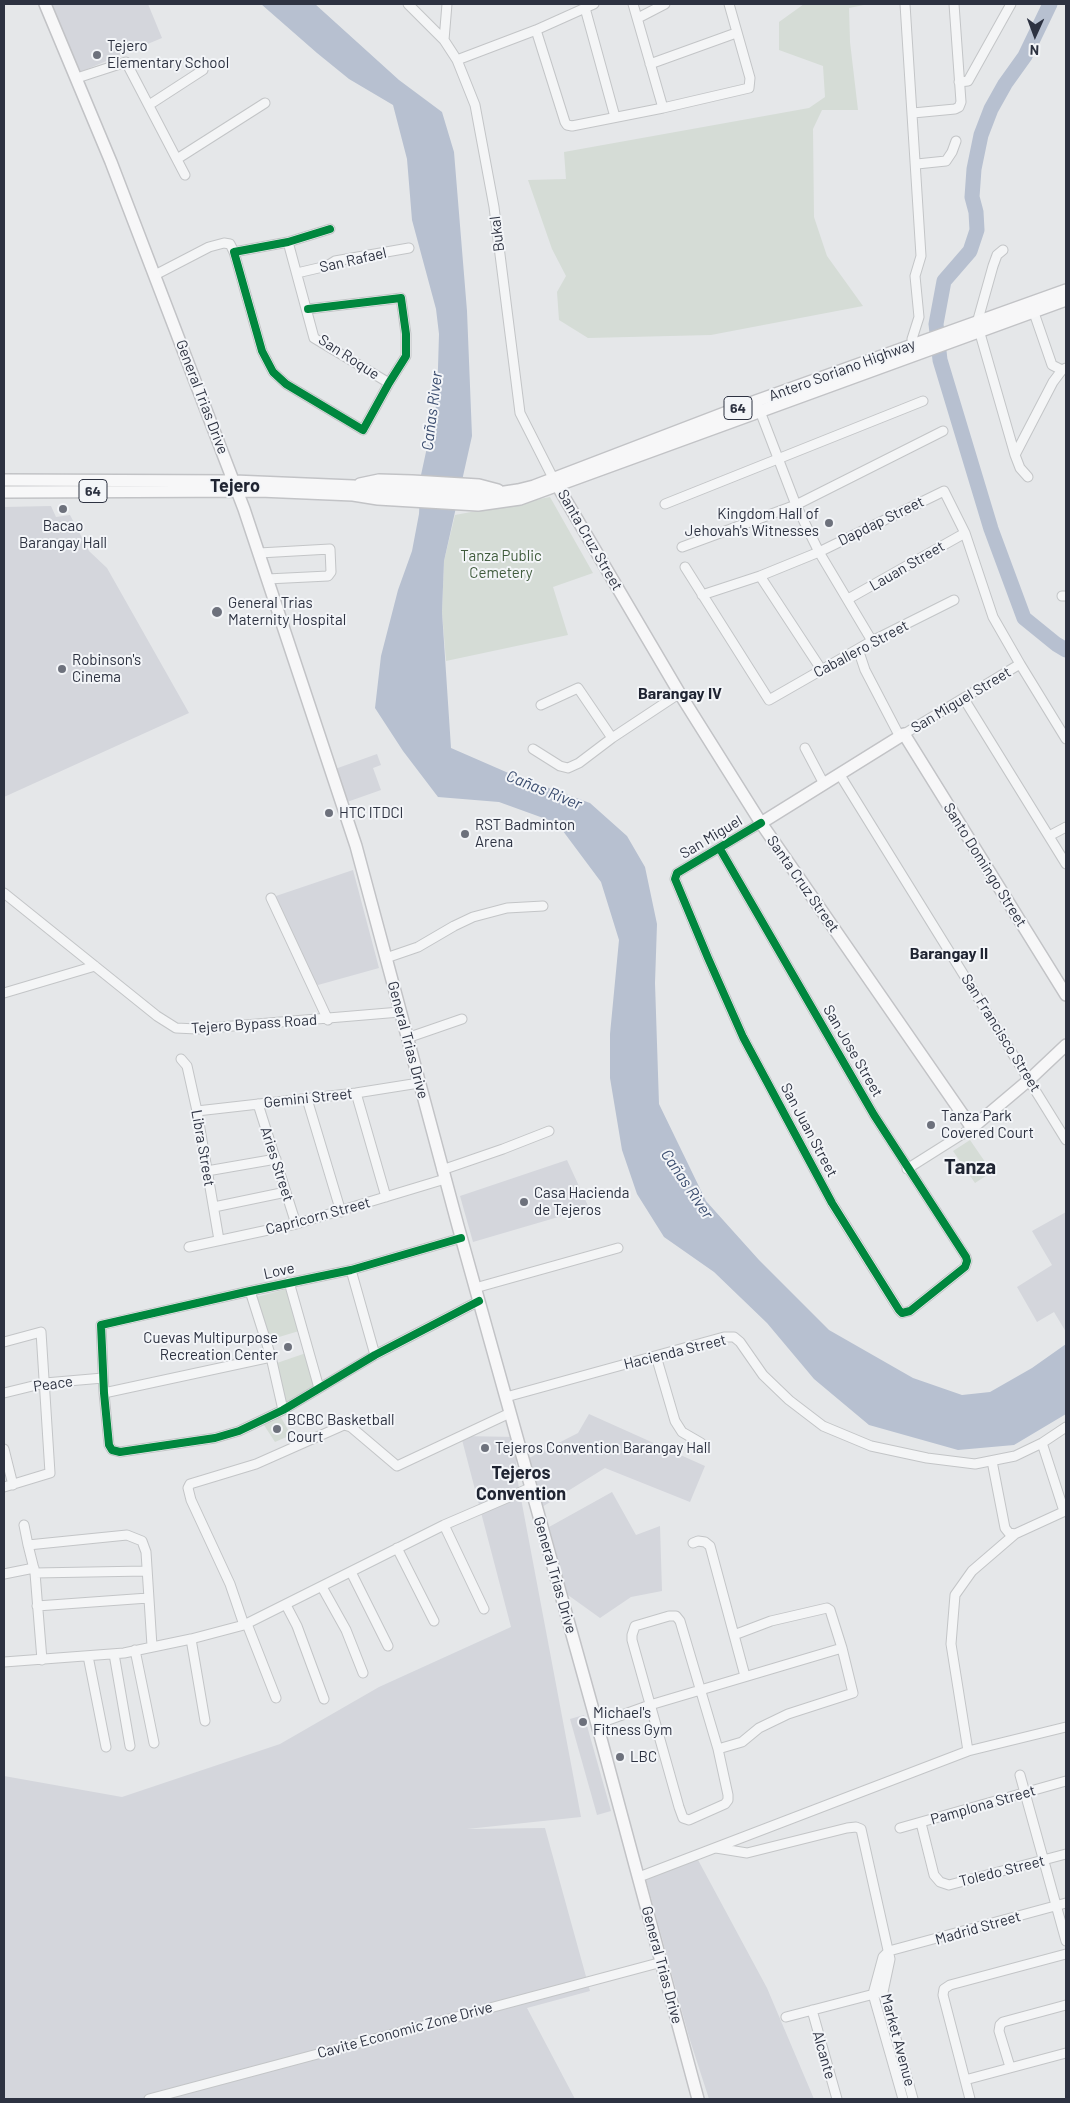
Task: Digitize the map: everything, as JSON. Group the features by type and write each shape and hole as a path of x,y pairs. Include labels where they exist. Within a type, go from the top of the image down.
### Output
{"main road":[{"name":"General Trias Drive","path":"45,4 111,162 235,486 356,846 461,1238 597,1724 698,2099"},
{"name":"Antero Soriano Highway","path":"4,480 353,490 378,493 505,497 535,495 556,482 758,406 1032,307 1066,290"},
{"name":"Antero Soriano Highway","path":"1032,307 1066,300"},
{"name":"Antero Soriano Highway","path":"353,490 379,480 412,481 479,495"},
{"name":"Santa Cruz Street","path":"556,482 680,693 761,823 972,1128"},
{"name":"Antero Soriano Highway","path":"4,492 235,486"},
{"name":"San Miguel","path":"761,823 902,735"},
{"name":"Santo Domingo Street","path":"902,735 1066,995"},
{"path":"972,1128 1030,1079 1066,1045"}],"street":[{"name":"Bukal","path":"408,4 444,40 457,60 475,105 494,207 520,414 556,482"},
{"path":"444,40 447,4"},
{"path":"633,4 663,108"},
{"path":"638,18 665,4"},
{"path":"536,30 567,125 663,108 749,88 750,78 729,4"},
{"path":"905,4 917,164 921,256 915,276 919,317 912,339 913,350"},
{"path":"913,112 955,109 959,107 961,102 954,4"},
{"path":"959,82 968,81 1011,4"},
{"path":"457,60 536,30 589,6 615,117"},
{"path":"650,64 736,33"},
{"path":"77,78 126,62 185,175"},
{"path":"149,106 203,70"},
{"path":"177,159 264,103"},
{"path":"917,164 946,161 956,141"},
{"path":"234,252 288,242 330,229"},
{"name":"San Roque","path":"288,242 308,308 314,338 389,383"},
{"path":"155,275 209,247 224,243 230,244 234,252 262,351 273,372 286,384 363,430 406,356 406,334 401,298 308,308"},
{"name":"San Rafael","path":"297,273 327,266 335,261 409,248"},
{"path":"1003,250 997,255 993,266 978,327 1014,455 1020,468 1028,477"},
{"path":"1014,455 1053,382 1064,369 1052,365 1032,307"},
{"path":"665,504 923,401"},
{"path":"758,406 796,505 819,552 872,641"},
{"path":"682,547 796,505 943,431"},
{"name":"Dapdap Street","path":"702,596 760,576 819,552 944,491 965,533"},
{"path":"965,533 993,617 1020,664"},
{"name":"Lauan Street","path":"848,599 965,533"},
{"path":"259,553 330,549 332,572 328,576 267,579"},
{"path":"685,567 702,596"},
{"path":"760,576 821,669"},
{"name":"Caballero Street","path":"702,596 769,700 872,641 954,600"},
{"path":"858,649 866,670 902,735"},
{"name":"San Miguel Street","path":"902,735 1020,664 1066,739"},
{"path":"541,704 578,688 612,738"},
{"path":"533,749 560,766 568,768 580,763 612,738 680,693"},
{"path":"964,699 1066,864"},
{"path":"805,748 824,784"},
{"name":"San Francisco Street","path":"840,775 1030,1079 1066,1140"},
{"name":"San Miguel","path":"675,876 761,823"},
{"path":"1049,836 1066,827"},
{"name":"San Jose Street","path":"720,849 874,1115 965,1254 967,1264"},
{"name":"San Juan Street","path":"675,876 708,958 744,1037 832,1203 899,1310 902,1313 910,1311 967,1264"},
{"name":"Tejero Bypass Road","path":"4,893 160,1018 176,1028 197,1029 328,1020 400,1012"},
{"path":"271,898 328,1020"},
{"path":"386,958 418,947 473,917 508,908 543,906"},
{"path":"4,993 95,966"},
{"path":"407,1038 462,1019"},
{"name":"Libra Street","path":"181,1059 187,1066 197,1111 219,1240"},
{"name":"Gemini Street","path":"197,1111 356,1093 419,1083"},
{"path":"356,1093 386,1197"},
{"path":"307,1099 341,1212"},
{"name":"Aries Street","path":"258,1104 296,1224"},
{"path":"908,1169 972,1128"},
{"name":"Capricorn Street","path":"189,1247 296,1224 341,1212 444,1175 549,1131"},
{"path":"208,1171 276,1159"},
{"path":"214,1207 286,1192"},
{"name":"Love","path":"103,1378 101,1325 289,1282 351,1270 461,1238"},
{"path":"475,1288 618,1248"},
{"path":"351,1270 375,1354"},
{"path":"289,1282 319,1388"},
{"path":"250,1291 271,1357 283,1410"},
{"path":"103,1378 109,1445 112,1450 120,1452 215,1438 239,1431 283,1410 375,1354 479,1302"},
{"path":"4,1342 41,1332 50,1473 4,1487"},
{"name":"Hacienda Street","path":"506,1397 724,1337 734,1337 788,1400 823,1426 871,1446 927,1458 975,1464 1016,1456 1042,1443 1066,1427"},
{"path":"656,1356 675,1421 682,1432 701,1443"},
{"path":"104,1393 271,1357"},
{"name":"Peace","path":"4,1393 45,1383 103,1378"},
{"path":"276,1698 230,1584 191,1500 188,1488 190,1484 256,1464 344,1425 351,1427 397,1466 510,1413"},
{"path":"968,1751 950,1644 955,1595 972,1571 1015,1534 1063,1512 1042,1443"},
{"path":"4,1449 13,1485"},
{"path":"992,1461 1005,1528 1008,1533 1015,1534"},
{"path":"4,1662 114,1654 191,1639 245,1624 444,1525 530,1488"},
{"path":"24,1525 34,1570 42,1660"},
{"path":"444,1525 484,1609"},
{"path":"28,1545 127,1535 142,1541 146,1552 152,1646"},
{"path":"693,1543 698,1541 705,1542 710,1546 745,1676"},
{"path":"397,1548 434,1621"},
{"path":"4,1574 34,1570 146,1571"},
{"path":"350,1572 388,1646"},
{"path":"322,1587 346,1630 363,1673"},
{"path":"37,1606 148,1598"},
{"path":"286,1605 297,1626 324,1699"},
{"path":"718,1749 742,1742 759,1728 788,1714 853,1693 842,1648 830,1610 827,1608 771,1621 734,1635"},
{"path":"669,1616 678,1618 718,1749 728,1800 725,1804 695,1819 683,1818 632,1640 633,1629 639,1624 669,1616"},
{"path":"191,1639 205,1721"},
{"path":"597,1724 745,1676 842,1648"},
{"path":"135,1650 154,1743"},
{"path":"114,1654 130,1746"},
{"path":"88,1656 106,1747"},
{"path":"639,1877 968,1751 1066,1726"},
{"path":"1020,1775 1066,1941"},
{"name":"Pamplona Street","path":"900,1828 1066,1781"},
{"name":"Toledo Street","path":"921,1823 934,1875 940,1882 949,1885 1066,1854"},
{"name":"Market Avenue","path":"716,1848 747,1853 847,1828 856,1827 861,1829 889,1952 890,1959 878,1993 903,2099"},
{"name":"Madrid Street","path":"889,1952 1066,1902"},
{"path":"970,2099 943,1995 944,1989 950,1985 1066,1954"},
{"name":"Cavite Economic Zone Drive","path":"149,2099 662,1962"},
{"path":"786,2017 878,1993"},
{"name":"Market Avenue","path":"878,1993 913,2099"},
{"path":"1010,2067 999,2030 1000,2025 1003,2022 1066,2005"},
{"name":"Alcante","path":"812,2010 837,2099"},
{"path":"966,2080 1066,2053"}],"shaded area":[{"name":"Tejero Elementary School","path":"51,4 148,4 162,38 80,72"},
{"path":"51,506 56,517 70,515 89,551 107,568 189,713 4,797 4,507"},
{"path":"377,754 381,765 373,768 381,790 347,802 335,769"},
{"path":"353,870 379,968 318,985 310,981 273,897"},
{"name":"Casa Hacienda de Tejeros","path":"567,1160 589,1208 473,1242 460,1196"},
{"path":"1066,1212 1066,1332 1054,1312 1037,1322 1017,1287 1052,1265 1032,1231"},
{"path":"589,1414 705,1466 690,1502 605,1468 542,1507 525,1460 578,1433"},
{"path":"461,1436 517,1437 516,1472 581,1817 467,1829 545,1828 590,1991 527,2008 575,2099 4,2099 4,1776 122,1797 280,1744 379,1687 511,1627"},
{"path":"612,1492 636,1535 660,1526 662,1591 631,1597 600,1618 568,1595 549,1527"},
{"path":"584,1715 611,1811 597,1815 570,1719"},
{"path":"697,1858 767,1988 814,2099 709,2099 689,2037 646,1879"}],"green space":[{"path":"804,4 869,4 849,8 850,42 858,110 822,110 813,129 814,217 827,256 863,306 711,335 588,338 559,320 557,292 566,276 552,249 528,180 566,179 564,152 809,108 825,97 823,66 779,50 779,22"},
{"name":"Tanza Public Cemetery","path":"550,497 593,573 553,587 568,635 446,661 442,612 444,561 455,515"},
{"path":"970,1140 992,1172 975,1183 953,1151"},
{"path":"287,1289 299,1331 269,1340 256,1297"},
{"path":"306,1353 314,1387 285,1406 277,1363"},
{"name":"BCBC Basketball Court","path":"279,1414 291,1435 275,1442 262,1422"}],"water":[{"name":"Cañas River","path":"261,4 315,4 399,80 442,112 454,152 467,311 472,436 444,561 442,612 451,748 513,775 590,803 627,836 645,867 657,924 655,983 659,1104 706,1201 759,1260 829,1330 913,1378 962,1395 990,1392 1032,1368 1066,1344 1066,1414 1014,1445 958,1450 869,1425 814,1379 767,1323 714,1272 664,1237 637,1194 622,1150 610,1078 610,1034 619,940 601,882 557,823 499,802 438,797 403,751 375,708 381,656 398,590 412,551 419,514 421,475 437,401 439,334 436,309 412,220 407,159 393,105 349,79"}],"waterway":[{"path":"1050,4 1025,56 1005,84 991,109 981,135 974,169 972,197 976,212 977,230 970,251 944,281 936,324 940,360 991,529 1024,618 1066,650"}],"cycle path":[{"path":"308,309 401,298 406,334 406,356 363,430 286,384 273,372 262,351 234,252 288,242 330,229"},
{"path":"720,849 874,1115 966,1257 965,1267 910,1311 902,1313 899,1310 832,1203 743,1037 675,879 677,873 761,823"},
{"path":"461,1238 351,1270 101,1325 104,1393 109,1445 112,1450 120,1452 215,1438 239,1431 283,1410 375,1355 479,1301"}],"place":[{"name":"Tejero Elementary School","path":"97,55"},
{"name":"Bacao Barangay Hall","path":"63,509"},
{"name":"Kingdom Hall of Jehovah's Witnesses","path":"829,523"},
{"name":"General Trias Maternity Hospital","path":"217,612"},
{"name":"Robinson's Cinema","path":"62,669"},
{"name":"HTC ITDCI","path":"329,813"},
{"name":"RST Badminton Arena","path":"465,834"},
{"name":"Tanza Park Covered Court","path":"931,1125"},
{"name":"Casa Hacienda de Tejeros","path":"524,1202"},
{"name":"Cuevas Multipurpose Recreation Center","path":"288,1347"},
{"name":"BCBC Basketball Court","path":"277,1429"},
{"name":"Tejeros Convention Barangay Hall","path":"485,1448"},
{"name":"Michael's Fitness Gym","path":"583,1722"},
{"name":"LBC","path":"620,1757"}],"district":[{"name":"Tejero","path":"235,486"},
{"name":"Barangay IV","path":"680,694"},
{"name":"Barangay II","path":"949,954"},
{"name":"Tanza","path":"970,1167"},
{"name":"Tejeros Convention","path":"521,1484"}]}
